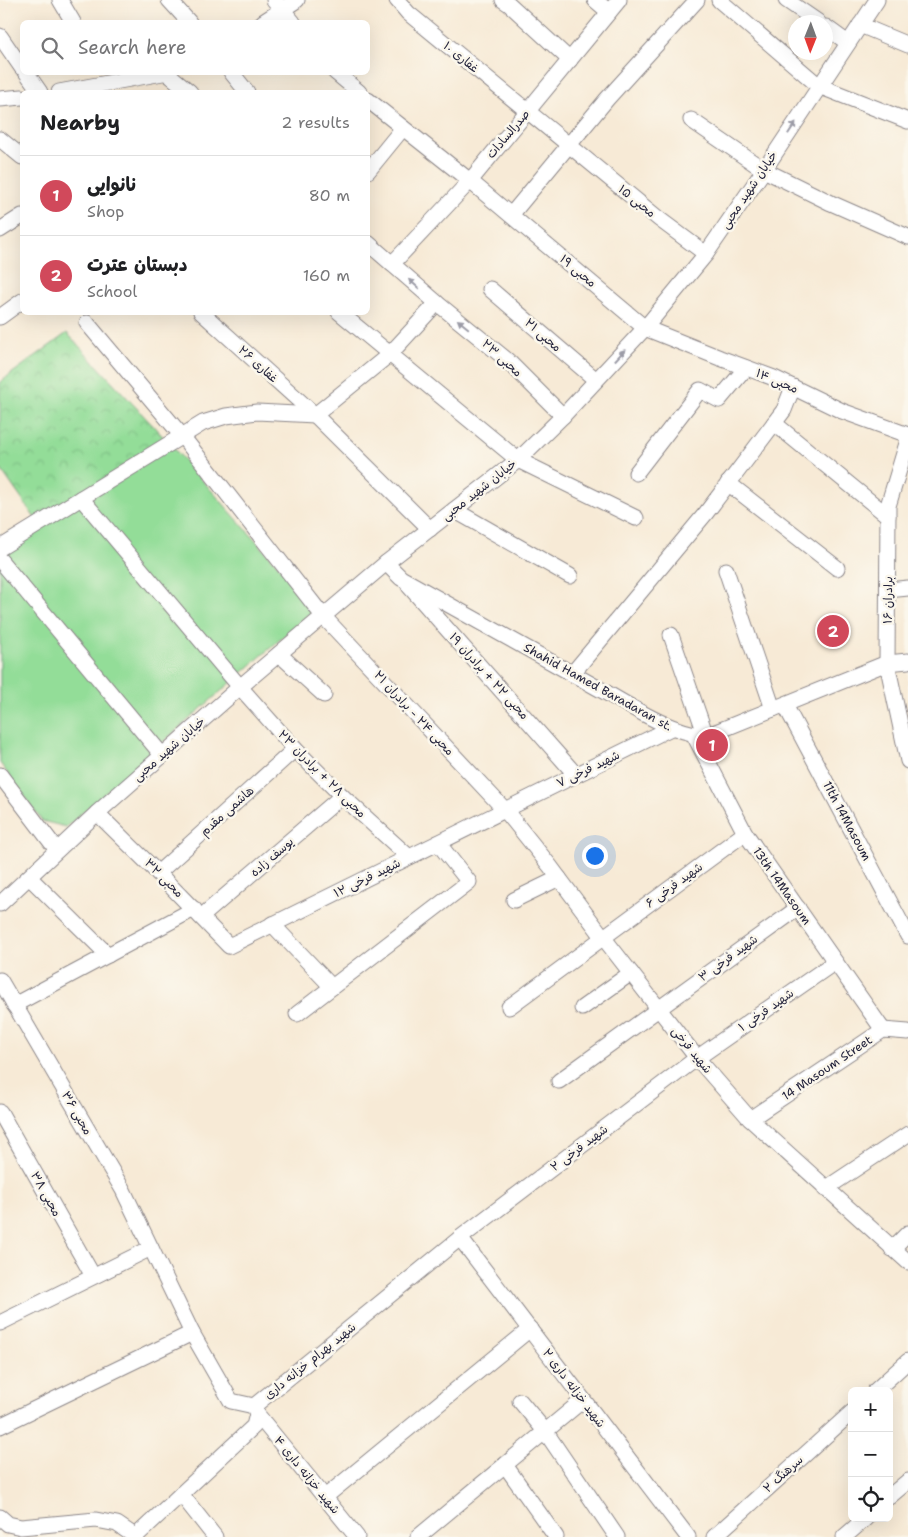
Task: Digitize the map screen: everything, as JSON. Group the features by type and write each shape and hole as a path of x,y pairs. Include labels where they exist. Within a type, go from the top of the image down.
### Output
{"street":[{"path":"60,0 72,20"},
{"path":"169,0 187,20"},
{"path":"265,20 278,4 297,0"},
{"name":"غفاری ۱۰","path":"397,0 408,13 569,145"},
{"path":"503,0 570,60"},
{"path":"595,0 609,12"},
{"name":"صدرالسادات","path":"392,264 470,180 619,0"},
{"path":"511,215 607,99 697,0"},
{"path":"720,0 819,86 908,122"},
{"path":"786,0 808,15"},
{"name":"خیابان شهید محبی","path":"0,904 97,812 240,687 430,528 518,460 563,416 645,328 706,254 848,43 871,2"},
{"path":"278,4 291,20"},
{"path":"860,24 908,45"},
{"path":"833,32 848,43"},
{"path":"0,36 20,65"},
{"path":"28,75 39,90"},
{"path":"78,90 99,79 144,75"},
{"path":"169,75 188,90"},
{"path":"233,75 245,90"},
{"path":"338,75 356,90"},
{"path":"0,99 20,98"},
{"name":"محبی ۱۹","path":"370,102 470,180 645,328"},
{"path":"691,120 764,170 831,203 908,237"},
{"path":"370,168 403,128"},
{"path":"0,139 20,155"},
{"name":"محبی ۱۵","path":"569,145 659,219 706,254"},
{"path":"0,230 20,217"},
{"name":"محبی ۲۳","path":"370,245 507,360 563,416"},
{"name":"محبی ۲۱","path":"490,289 596,380"},
{"path":"0,317 20,302"},
{"path":"0,548 203,423 226,416 257,412 315,415 390,354 437,303"},
{"name":"غفاری ۲۶","path":"204,315 315,415 430,528"},
{"path":"343,315 518,460 636,518"},
{"name":"محبی ۲۴ - برادران ۲۱","path":"87,323 182,436 323,616 505,810"},
{"name":"محبی ۱۴","path":"645,328 774,378 842,411 908,435"},
{"path":"636,474 700,390 719,400 746,368"},
{"path":"572,674 728,483 784,410 793,387"},
{"path":"774,423 888,516"},
{"name":"برادران ۱۶","path":"908,440 888,506 887,663 908,761"},
{"path":"728,483 837,568"},
{"name":"محبی ۲۸ + برادران ۲۳","path":"81,498 240,687 295,749 342,796 409,857"},
{"path":"454,510 570,576"},
{"path":"0,560 162,756"},
{"name":"Shahid Hamed Baradaran st.","path":"386,564 401,578 572,674 671,728 700,736"},
{"name":"11th 14Masoum","path":"726,570 779,707 908,936"},
{"name":"محبی ۲۲ + برادران ۱۹","path":"401,578 576,775"},
{"path":"888,590 908,588"},
{"name":"13th 14Masoum","path":"671,635 700,736 745,833 883,1030"},
{"path":"279,654 324,695"},
{"path":"700,736 779,707 887,663 908,660"},
{"name":"شهید فرخی ۷","path":"505,810 671,728"},
{"name":"هاشمی مقدم","path":"158,872 295,749"},
{"path":"0,775 57,850"},
{"name":"یوسف زاده","path":"14,1005 108,955 197,913 342,796"},
{"name":"شهید فرخی ۱۲","path":"229,946 505,810"},
{"name":"شهید فرخی","path":"505,810 697,1058 750,1120 908,1262"},
{"name":"محبی ۳۲","path":"97,812 229,946"},
{"name":"شهید فرخی ۶","path":"509,1007 745,833"},
{"path":"297,1014 469,882 438,843"},
{"path":"29,877 108,955"},
{"path":"514,900 559,878"},
{"name":"شهید فرخی ۳","path":"559,1081 798,908"},
{"path":"272,924 332,987"},
{"name":"شهید فرخی ۱","path":"697,1058 835,962"},
{"path":"582,1008 632,973"},
{"name":"محبی ۳۶","path":"0,980 123,1190 192,1333 231,1401 256,1410"},
{"name":"14 Masoum Street","path":"750,1120 883,1030 908,1032"},
{"name":"شهید فرخی ۲","path":"460,1238 697,1058"},
{"name":"محبی ۳۸","path":"0,1112 93,1276"},
{"path":"826,1189 908,1134"},
{"path":"892,1249 908,1234"},
{"name":"شهید خزانه داری ۲","path":"460,1238 688,1537"},
{"name":"شهید بهرام خزانه داری","path":"135,1537 254,1426 256,1410 460,1238"},
{"path":"0,1323 150,1248"},
{"path":"325,1497 530,1329"},
{"path":"0,1426 192,1333"},
{"path":"879,1387 908,1361"},
{"path":"418,1537 583,1400"},
{"path":"520,1401 545,1431 617,1537"},
{"name":"شهید خزانه داری ۴","path":"256,1410 357,1537"},
{"name":"سرهنگ ۲","path":"714,1537 848,1416"},
{"path":"505,1465 556,1537"},
{"path":"893,1494 908,1481"},
{"path":"181,1494 215,1537"},
{"path":"0,1516 8,1524 21,1527 96,1520 117,1524 135,1537"},
{"path":"844,1537 861,1522"}],"green space":[{"path":"67,333 170,444 37,521 0,468 0,382"},
{"path":"170,444 316,608 66,827 42,821 0,763 0,537 37,521"}],"place":[{"name":"دبستان عترت","path":"833,631"},
{"name":"نانوایی","path":"712,745"}]}
